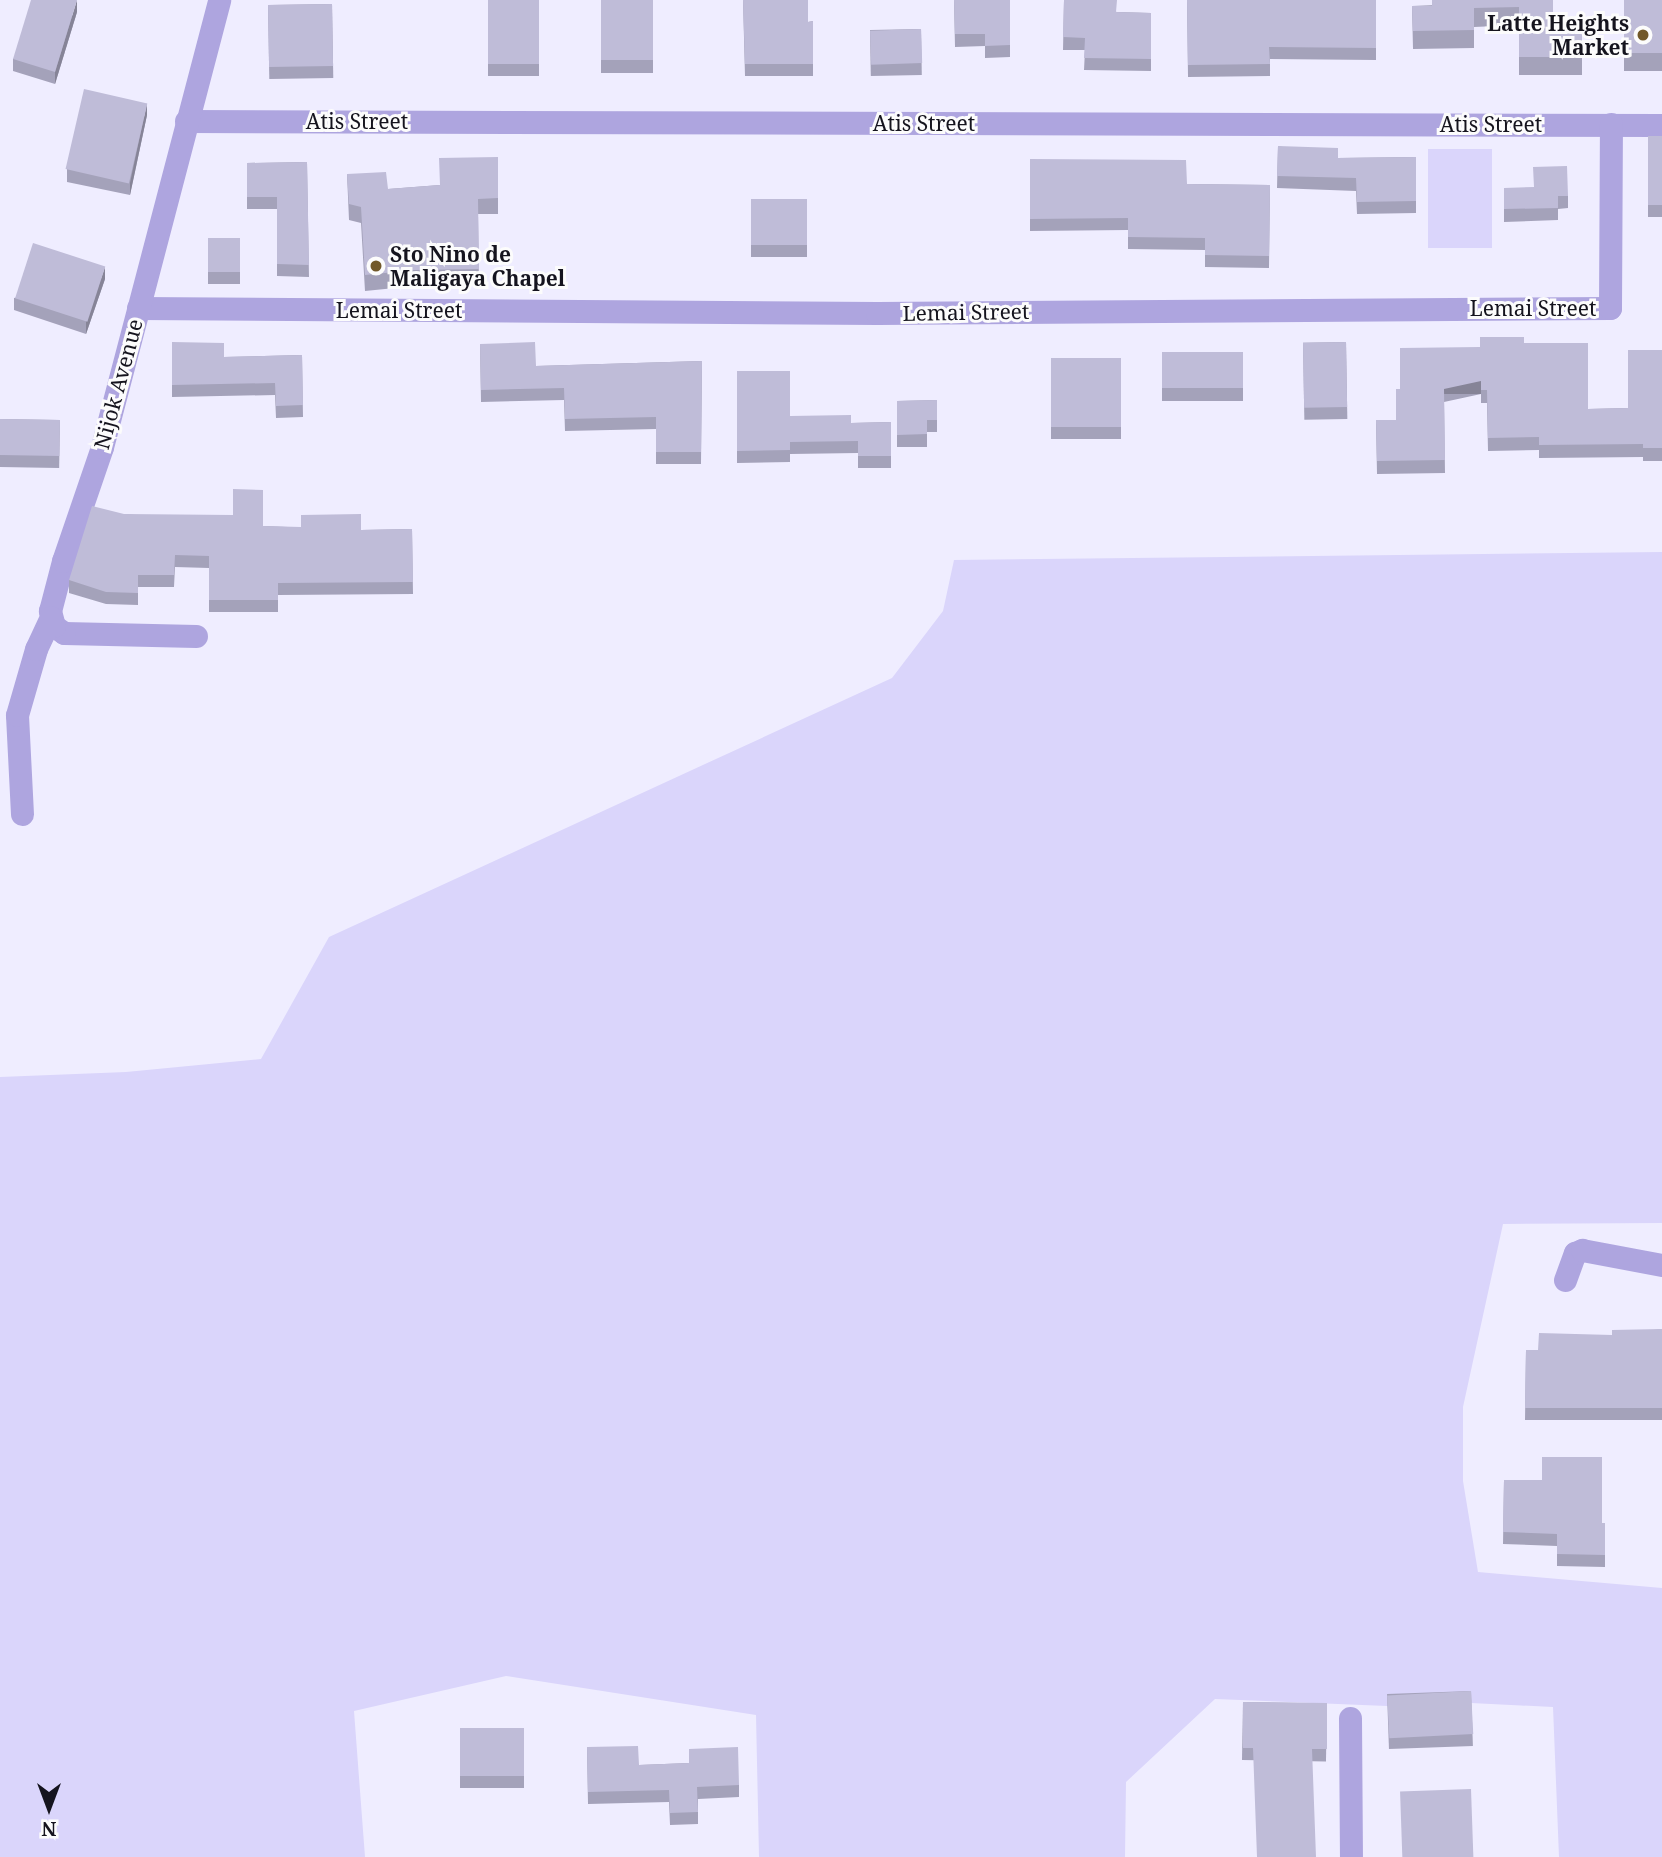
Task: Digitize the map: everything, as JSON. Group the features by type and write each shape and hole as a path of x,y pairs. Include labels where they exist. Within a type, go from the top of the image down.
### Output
{"street":[{"name":"Nijok Avenue","path":"22,814 17,715 36,649 51,617 51,601 60,570 102,447 219,0"},
{"name":"Atis Street","path":"186,121 1662,125"},
{"name":"Lemai Street","path":"138,308 877,313 1610,307 1611,124"},
{"path":"51,617 56,629 64,633 196,636"},
{"path":"1565,1280 1575,1254 1582,1250 1662,1265"},
{"path":"1350,1717 1351,1857"}],"shaded area":[{"path":"1428,149 1492,149 1492,248 1428,248"},
{"path":"1662,552 1662,1223 1503,1224 1463,1407 1463,1481 1478,1572 1662,1588 1662,1857 1559,1857 1553,1707 1471,1703 1387,1706 1215,1699 1126,1782 1125,1857 759,1857 756,1715 506,1676 354,1711 365,1857 0,1857 0,1077 126,1072 261,1059 329,937 892,678 943,611 954,560"}],"building":[{"path":"31,0 77,0 55,72 13,59"},
{"path":"488,0 539,0 539,64 488,64"},
{"path":"601,0 653,0 653,60 601,60"},
{"path":"743,0 808,0 808,22 813,21 813,64 745,64"},
{"path":"954,0 1010,0 1010,45 985,46 985,34 955,34"},
{"path":"1064,0 1117,0 1116,12 1151,13 1151,59 1084,58 1085,38 1063,37"},
{"path":"1187,0 1376,0 1376,48 1269,47 1270,64 1188,65"},
{"path":"1432,0 1553,0 1553,19 1582,19 1582,57 1519,57 1519,7 1474,8 1474,30 1413,31 1412,6 1432,6"},
{"name":"Latte Heights Market","path":"1624,0 1662,0 1662,53 1624,53"},
{"path":"332,4 333,66 269,67 268,5"},
{"path":"921,29 922,63 871,65 870,31"},
{"path":"84,89 147,104 129,184 66,169"},
{"path":"1648,136 1662,136 1662,205 1648,205"},
{"path":"1278,146 1338,148 1338,158 1416,157 1416,201 1357,202 1356,178 1277,176"},
{"path":"498,157 498,198 478,199 479,269 415,270 365,275 361,207 349,204 347,174 386,172 388,189 440,185 439,158"},
{"path":"1030,159 1186,160 1187,184 1270,185 1269,256 1205,255 1205,238 1128,237 1128,218 1030,219"},
{"path":"307,162 309,265 277,264 277,197 247,197 247,163"},
{"path":"1567,166 1568,196 1558,196 1558,208 1504,209 1504,188 1534,187 1533,167"},
{"path":"751,199 807,199 807,245 751,245"},
{"path":"208,238 240,238 240,272 208,272"},
{"path":"33,243 105,266 87,322 15,298"},
{"path":"1480,337 1524,337 1524,343 1588,343 1588,409 1628,408 1628,350 1662,350 1662,448 1643,448 1643,444 1539,445 1539,437 1488,438 1487,390 1481,390 1481,381 1444,389 1445,460 1377,461 1376,420 1396,420 1396,389 1400,389 1400,348 1480,347"},
{"path":"172,342 224,343 224,357 302,355 303,405 276,406 275,383 172,385"},
{"path":"535,342 536,366 702,361 701,452 656,452 656,417 565,419 564,388 481,390 480,344"},
{"path":"1346,342 1347,407 1304,408 1303,343"},
{"path":"1162,352 1243,352 1243,388 1162,388"},
{"path":"1051,358 1121,358 1121,427 1051,427"},
{"path":"737,371 790,371 790,416 851,415 851,423 891,422 891,456 858,456 858,441 790,442 790,450 737,451"},
{"path":"937,400 937,420 927,420 927,434 897,435 897,401"},
{"path":"0,419 60,420 59,456 0,455"},
{"path":"233,489 263,490 263,526 301,527 301,515 361,514 361,530 412,529 413,582 278,583 278,600 209,600 209,556 175,555 174,575 138,575 138,593 106,592 69,580 92,506 124,514 233,515"},
{"path":"1662,1329 1662,1408 1525,1408 1526,1350 1538,1350 1539,1333 1612,1335 1612,1330"},
{"path":"1542,1457 1602,1457 1605,1555 1557,1554 1557,1534 1503,1532 1504,1480 1542,1480"},
{"path":"1471,1691 1473,1734 1389,1738 1387,1695"},
{"path":"1243,1702 1327,1703 1327,1749 1312,1749 1316,1857 1257,1857 1253,1748 1243,1748"},
{"path":"460,1728 524,1728 524,1776 460,1776"},
{"path":"638,1746 639,1765 689,1763 689,1749 738,1747 739,1785 697,1787 698,1812 670,1813 669,1790 588,1792 587,1747"},
{"path":"1471,1789 1473,1857 1402,1857 1400,1791"}],"place":[{"name":"Latte Heights Market","path":"1643,35"},
{"name":"Sto Nino de Maligaya Chapel","path":"376,266"}]}
